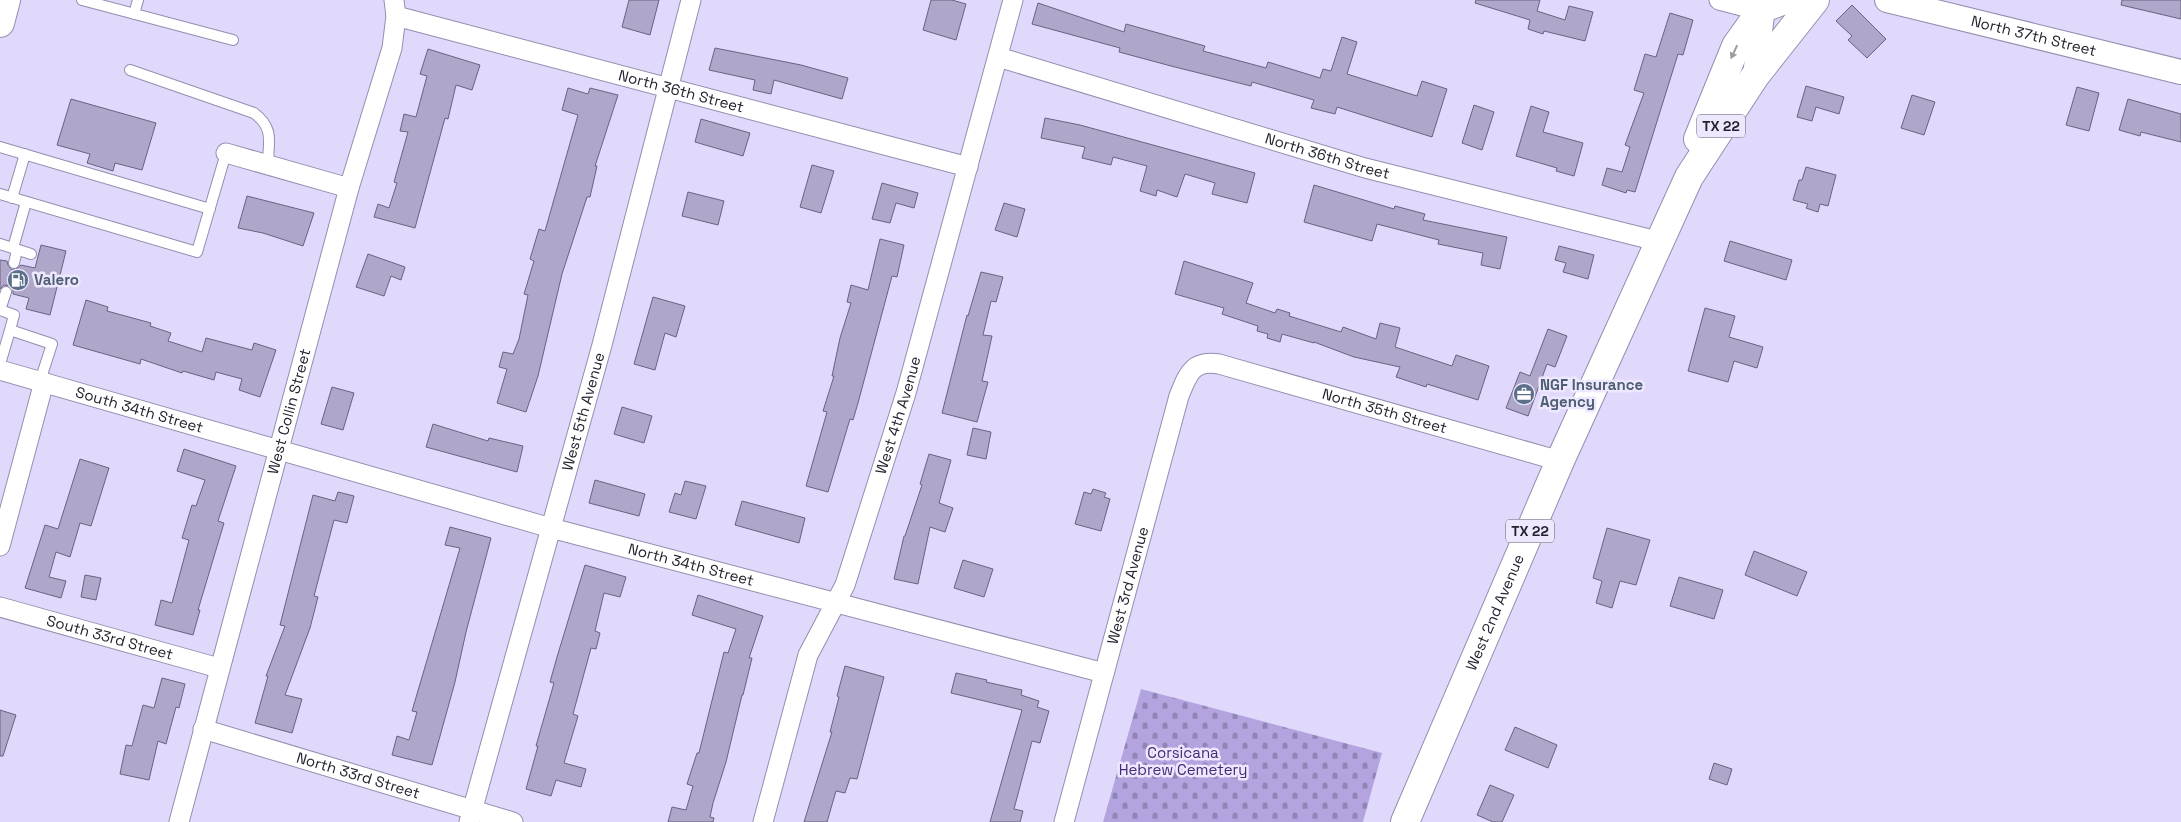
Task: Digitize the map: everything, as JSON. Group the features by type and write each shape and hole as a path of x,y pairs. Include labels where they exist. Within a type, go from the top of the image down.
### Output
{"main road":[{"path":"0,23 6,0"},
{"name":"TX 22","path":"1661,242 1689,176 1755,76 1815,0"},
{"path":"1689,176 1693,150 1736,46 1763,6"},
{"name":"West 2nd Avenue","path":"1405,822 1560,461 1661,242"}],"street":[{"name":"West 5th Avenue","path":"471,816 602,345 690,0"},
{"name":"West 4th Avenue","path":"763,822 808,655 845,585 906,393 1014,0"},
{"path":"1718,0 1763,6 1790,0"},
{"name":"North 37th Street","path":"1888,0 2181,72"},
{"path":"1755,76 1763,6"},
{"name":"North 36th Street","path":"395,8 667,88 968,166"},
{"name":"West Collin Street","path":"179,822 349,188 392,48 395,8"},
{"name":"North 36th Street","path":"998,56 1365,168 1661,242"},
{"path":"226,153 349,188"},
{"name":"North 35th Street","path":"1208,362 1560,461"},
{"name":"West 3rd Avenue","path":"1064,822 1179,396 1188,374 1195,366 1208,362"},
{"name":"South 34th Street","path":"0,370 278,450"},
{"path":"0,546 42,382"},
{"name":"North 34th Street","path":"278,450 551,528 1104,673"},
{"name":"South 33rd Street","path":"0,607 220,668"},
{"name":"North 33rd Street","path":"203,729 471,816 513,822"}],"lane":[{"path":"85,0 233,40"},
{"path":"134,14 138,0"},
{"path":"130,70 254,113 264,121 269,131 268,165"},
{"path":"0,147 210,209"},
{"path":"0,194 197,252 226,153"},
{"path":"12,198 25,154"},
{"path":"14,263 15,249 26,202"},
{"path":"0,244 31,254"},
{"path":"0,364 14,315 0,310 6,292"},
{"path":"10,330 52,344 42,382"}],"green space":[{"name":"Corsicana Hebrew Cemetery","path":"1141,689 1382,753 1363,822 1103,822"}],"building":[{"path":"629,0 659,0 650,35 622,27"},
{"path":"931,0 952,0 966,4 956,40 923,30"},
{"path":"1476,0 1540,0 1537,11 1565,20 1569,6 1593,12 1585,41 1544,31 1543,34 1528,29 1530,20 1475,3"},
{"path":"2122,0 2181,0 2181,19 2121,5"},
{"path":"1038,3 1124,32 1126,24 1205,46 1203,51 1266,68 1268,62 1320,78 1323,69 1331,71 1342,37 1357,42 1347,74 1417,96 1422,81 1447,89 1432,137 1337,107 1335,114 1311,108 1314,100 1252,82 1251,86 1119,52 1120,48 1032,24"},
{"path":"1852,5 1886,39 1867,58 1848,40 1852,36 1836,21"},
{"path":"1670,13 1693,20 1683,55 1678,54 1635,192 1627,190 1626,193 1602,185 1607,168 1622,172 1630,147 1625,145 1644,93 1634,90 1645,54 1656,57"},
{"path":"715,48 801,65 848,78 842,99 774,80 771,94 753,90 755,80 709,70"},
{"path":"428,49 480,65 472,90 456,85 448,119 445,118 415,228 374,217 378,204 389,208 397,183 394,182 408,132 400,131 404,114 416,117 427,76 420,74"},
{"path":"1806,86 1844,97 1839,114 1816,107 1812,121 1797,117"},
{"path":"2077,87 2099,93 2089,131 2066,125"},
{"path":"568,88 588,94 590,88 618,95 595,166 597,166 590,197 587,197 562,274 538,376 526,412 497,403 507,369 499,367 503,352 513,354 519,339 528,295 524,294 534,261 530,259 539,229 545,231 578,115 562,110"},
{"path":"1912,95 1935,102 1924,135 1901,128"},
{"path":"71,99 156,123 142,170 115,163 113,171 87,163 90,154 57,145"},
{"path":"2128,99 2181,114 2181,142 2141,132 2140,136 2119,130"},
{"path":"1474,105 1494,112 1482,150 1462,143"},
{"path":"1531,106 1549,112 1543,132 1583,143 1574,176 1556,171 1557,168 1516,156"},
{"path":"1045,118 1080,125 1255,173 1247,203 1212,194 1215,183 1185,174 1177,197 1157,190 1156,196 1140,191 1147,166 1113,157 1111,165 1082,158 1085,147 1041,138"},
{"path":"701,119 750,133 743,156 695,142"},
{"path":"812,165 834,171 821,213 800,207"},
{"path":"1806,167 1836,175 1828,206 1820,204 1818,212 1806,208 1808,204 1793,200 1799,180 1802,180"},
{"path":"882,183 918,193 914,208 896,203 890,223 872,219"},
{"path":"1314,185 1394,209 1395,206 1425,214 1423,220 1507,237 1500,269 1481,265 1483,253 1438,244 1439,240 1377,224 1372,241 1304,222"},
{"path":"688,192 724,201 718,225 682,216"},
{"path":"247,196 314,213 303,246 263,233 238,228"},
{"path":"1004,203 1025,209 1017,237 995,230"},
{"path":"880,239 904,245 897,277 892,276 853,420 850,419 828,492 806,486 827,412 823,411 834,376 832,376 840,338 851,303 847,302 851,285 868,290"},
{"path":"1730,241 1792,260 1786,280 1724,261"},
{"path":"41,245 66,251 50,315 26,309 29,298 13,294 13,290 9,286 4,285 0,289 0,260 7,261 12,270 21,265 35,268"},
{"path":"1559,246 1594,255 1588,279 1563,272 1566,263 1555,260"},
{"path":"368,254 405,267 401,280 391,276 384,296 356,287"},
{"path":"1184,261 1253,283 1246,303 1275,313 1277,309 1290,313 1289,316 1341,332 1343,327 1376,339 1380,323 1400,328 1395,347 1452,366 1456,355 1489,366 1478,400 1427,384 1426,387 1396,377 1400,367 1354,357 1314,342 1282,334 1280,342 1267,338 1268,334 1257,331 1258,326 1222,314 1224,308 1175,294"},
{"path":"981,272 1003,277 996,302 991,301 983,335 992,336 982,381 988,382 977,422 942,413 967,315"},
{"path":"653,297 685,306 676,337 665,333 655,370 634,364"},
{"path":"86,300 108,307 107,311 151,323 150,326 171,333 168,341 202,352 206,338 252,350 254,343 276,350 260,397 239,390 242,379 216,372 214,380 183,371 182,373 141,359 140,364 73,345"},
{"path":"1705,308 1735,316 1729,337 1763,347 1757,368 1734,361 1728,382 1688,371"},
{"path":"1548,329 1567,336 1555,367 1547,364 1528,416 1506,408 1520,372 1530,376"},
{"path":"332,387 354,393 343,430 321,424"},
{"path":"622,407 652,416 644,443 614,434"},
{"path":"433,424 488,441 489,438 523,446 517,472 426,447"},
{"path":"973,428 991,432 986,459 967,455"},
{"path":"184,449 236,466 218,521 224,523 198,610 200,610 193,635 155,625 161,600 172,603 189,540 182,538 192,505 196,506 205,480 177,471"},
{"path":"929,454 951,460 939,503 953,508 945,532 930,527 918,584 894,579 904,536 922,485 920,484"},
{"path":"80,459 109,468 91,526 80,523 70,557 56,552 49,577 66,581 61,598 25,588 45,525 58,529"},
{"path":"595,480 645,494 639,516 589,503"},
{"path":"685,481 706,486 696,519 669,512 675,493 681,495"},
{"path":"1093,489 1106,493 1104,497 1110,499 1101,531 1075,524 1084,492 1091,494"},
{"path":"338,492 354,496 347,523 334,520 314,596 318,597 310,628 285,695 302,699 292,733 255,723 268,676 266,676 285,626 280,625 313,495 335,501"},
{"path":"742,501 805,518 799,543 735,525"},
{"path":"450,527 491,538 432,765 392,755 397,736 409,740 417,712 412,711 460,548 445,545"},
{"path":"1607,528 1650,540 1636,585 1620,581 1612,608 1596,603 1602,581 1593,578"},
{"path":"1754,551 1807,572 1797,596 1745,575"},
{"path":"963,560 993,569 984,597 954,588"},
{"path":"585,565 626,577 620,597 604,593 595,631 600,633 596,649 591,648 573,714 578,716 564,763 586,769 581,787 556,780 551,796 526,789 554,683 550,682"},
{"path":"85,575 101,578 96,600 81,597"},
{"path":"1679,577 1723,590 1714,619 1670,606"},
{"path":"698,595 763,616 749,658 752,658 743,695 726,762 713,803 710,817 714,818 713,822 668,822 672,807 686,810 693,786 687,784 697,753 699,753 724,652 728,653 736,629 692,615"},
{"path":"845,666 884,677 857,779 850,778 845,793 836,791 827,822 804,822 832,732 830,732 839,697 837,696"},
{"path":"956,673 1022,690 1021,695 1039,701 1037,707 1049,711 1040,743 1032,741 1014,809 1023,811 1020,822 990,822 1022,710 951,693"},
{"path":"162,678 185,684 179,708 176,707 166,744 158,741 149,780 120,774 126,745 132,746 143,705 154,708"},
{"path":"0,710 16,715 3,756 0,756"},
{"path":"1515,727 1557,745 1548,768 1505,750"},
{"path":"1714,763 1732,769 1727,785 1709,779"},
{"path":"1490,785 1514,795 1502,822 1493,822 1477,815"}],"place":[{"name":"Valero","path":"18,280"},
{"name":"NGF Insurance Agency","path":"1524,394"}]}
